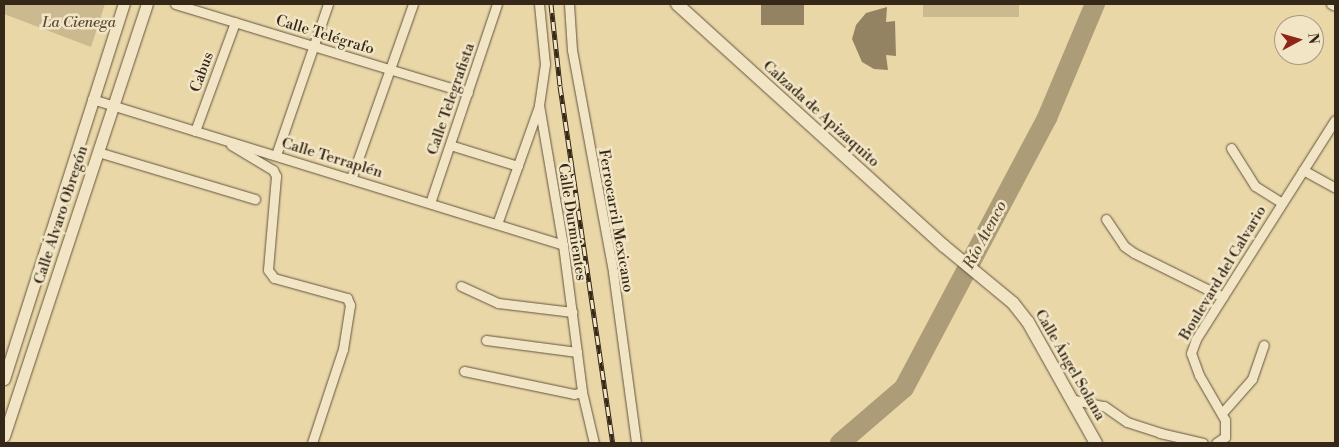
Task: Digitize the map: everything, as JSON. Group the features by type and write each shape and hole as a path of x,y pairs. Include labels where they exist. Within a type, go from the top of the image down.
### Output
{"main road":[{"name":"Calzada de Apizaquito","path":"677,4 944,246"},
{"name":"Calle Ángel Solana","path":"944,246 998,287 1028,322 1096,443"}],"street":[{"name":"Calle Álvaro Obregón","path":"4,379 92,99 124,4"},
{"name":"Calle Álvaro Obregón","path":"4,436 147,4"},
{"name":"Calle Telégrafo","path":"175,4 468,93"},
{"path":"276,155 328,4"},
{"path":"351,179 392,70 413,4"},
{"name":"Calle Telegrafista","path":"430,203 497,4"},
{"name":"Calle Durmientes","path":"539,4 545,64 539,105 563,244 582,392 594,443"},
{"name":"Ferrocarril Mexicano","path":"568,4 572,50 613,272 636,443"},
{"path":"1331,4 1335,6"},
{"name":"Cabus","path":"195,131 235,22"},
{"name":"Calle Terraplén","path":"92,99 563,244"},
{"path":"497,224 539,105"},
{"name":"Boulevard del Calvario","path":"1216,443 1225,437 1222,413 1198,375 1191,353 1222,297 1335,120"},
{"path":"218,138 273,170 276,176 268,270 274,278 347,298 350,305 343,349 312,443"},
{"path":"450,145 518,166"},
{"path":"1231,148 1255,186 1282,203"},
{"path":"98,152 255,199"},
{"path":"1303,170 1335,188"},
{"path":"63,193 82,199"},
{"path":"1106,219 1124,246 1134,253 1222,297"},
{"path":"461,286 498,303 572,312"},
{"path":"486,340 577,352"},
{"path":"1222,413 1252,379 1264,345"},
{"path":"464,371 574,394 582,392"},
{"path":"1070,398 1104,406 1127,422 1203,443"}],"green space":[{"name":"La Cienega","path":"4,4 105,4 91,47 4,14"},
{"path":"923,4 1019,4 1019,17 923,17"}],"building":[{"path":"761,4 804,4 804,25 761,25"},
{"path":"887,7 886,22 895,21 896,56 886,55 888,70 874,69 862,62 852,39 856,25 866,13"}],"waterway":[{"name":"Río Atenco","path":"840,443 904,388 1047,118 1095,4"}],"railway":[{"path":"551,4 560,86 613,443"}]}
